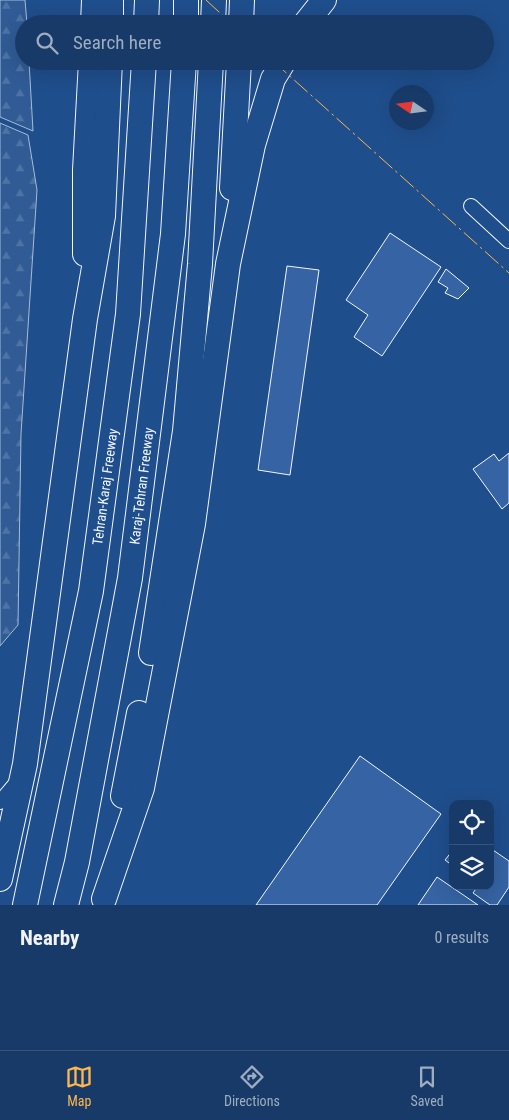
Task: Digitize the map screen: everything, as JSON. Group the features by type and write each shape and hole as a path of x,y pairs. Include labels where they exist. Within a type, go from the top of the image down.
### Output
{"highway":[{"path":"83,0 84,15"},
{"path":"93,15 94,0"},
{"path":"111,0 111,15"},
{"path":"146,15 147,0"},
{"path":"186,0 186,15"},
{"path":"213,15 214,0"},
{"path":"241,15 242,0"},
{"path":"312,15 324,0"},
{"path":"86,70 88,117"},
{"path":"85,319 84,170 91,70"},
{"path":"0,879 23,773 85,319 103,216 110,70"},
{"name":"Tehran-Karaj Freeway","path":"25,905 91,591 128,314 143,70"},
{"name":"Karaj-Tehran Freeway","path":"66,905 77,862 130,578 173,234 183,70"},
{"path":"103,902 156,630 185,431 200,264 211,70"},
{"path":"228,264 238,70"},
{"path":"103,902 144,778 193,524 228,264 253,145 273,79 278,70"}],"street":[{"path":"471,206 509,241"},
{"path":"0,802 23,773"}],"green space":[{"path":"0,0 25,0 26,15 15,15 15,70 30,70 33,131 0,117"},
{"path":"0,123 28,135 37,190 21,434 18,625 0,646"}],"building":[{"path":"390,233 441,267 382,356 354,337 368,315 346,300"},
{"path":"287,266 319,270 290,475 258,470"},
{"path":"446,269 469,288 458,299 445,293 448,288 438,282"},
{"path":"509,453 509,503 502,509 473,469 494,454 499,461"},
{"path":"360,756 441,814 377,905 256,905"},
{"path":"494,851 509,861 509,887 497,905 490,905 473,893 475,890 494,890"},
{"path":"449,855 449,863 445,860"},
{"path":"437,877 449,885 449,890 456,890 478,905 418,905"}],"power":[{"path":"206,0 222,15"},
{"path":"283,70 509,273"}]}
